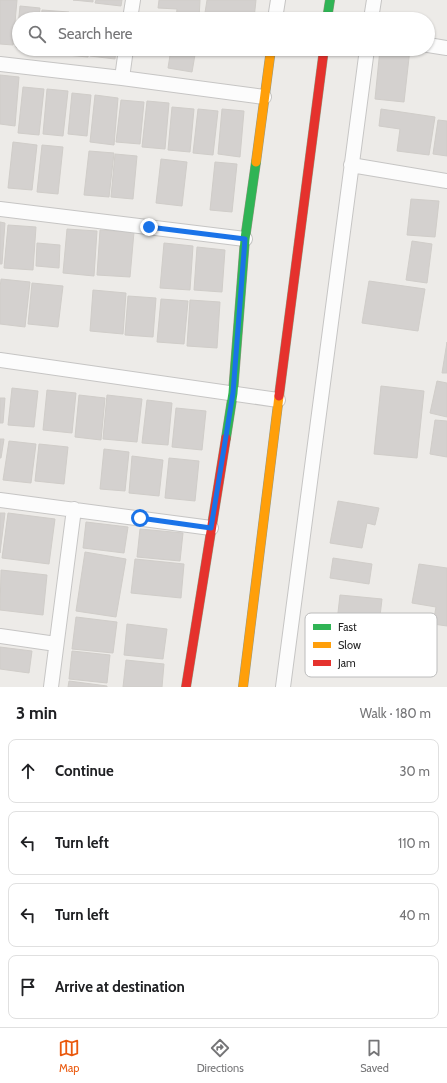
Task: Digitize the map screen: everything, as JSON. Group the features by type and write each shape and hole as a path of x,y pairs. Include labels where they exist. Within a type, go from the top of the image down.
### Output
{"street":[{"path":"131,12 133,0"},
{"path":"276,12 278,0"},
{"path":"328,12 330,0"},
{"path":"372,12 374,0"},
{"path":"435,46 447,48"},
{"path":"122,78 125,56"},
{"path":"186,687 233,393 245,239 270,56"},
{"path":"243,687 278,400 323,56"},
{"path":"283,687 366,56"},
{"path":"0,64 122,78 264,97"},
{"path":"351,165 447,181"},
{"path":"0,209 245,239"},
{"path":"0,360 278,400"},
{"path":"0,500 211,528"},
{"path":"51,687 74,509"},
{"path":"0,636 56,644"}],"building":[{"path":"0,0 17,0 16,12 12,12 12,45 0,44"},
{"path":"73,0 93,0 93,2"},
{"path":"96,0 122,0 121,6 95,3"},
{"path":"159,0 200,0 199,12 177,12 177,9 158,8"},
{"path":"207,0 256,0 255,12 205,12"},
{"path":"20,6 40,8 40,12 19,12"},
{"path":"42,10 69,12 42,12"},
{"path":"90,56 115,56 115,59"},
{"path":"170,56 195,56 192,72 168,68"},
{"path":"379,56 409,56 404,102 375,99"},
{"path":"0,75 19,77 15,126 0,124"},
{"path":"23,87 44,89 39,135 18,133"},
{"path":"47,89 68,91 63,136 43,134"},
{"path":"72,93 91,95 87,136 68,134"},
{"path":"95,95 118,98 114,145 90,142"},
{"path":"121,100 144,102 140,144 116,142"},
{"path":"147,101 169,103 165,149 142,147"},
{"path":"172,107 194,109 190,152 168,150"},
{"path":"198,109 218,111 213,155 193,153"},
{"path":"222,109 244,111 240,157 218,154"},
{"path":"381,109 435,117 429,155 397,151 400,129 379,126"},
{"path":"438,120 447,121 447,156 433,154"},
{"path":"13,142 37,145 32,190 8,188"},
{"path":"42,145 63,147 58,194 37,192"},
{"path":"89,151 114,153 109,197 84,195"},
{"path":"115,154 137,156 133,199 111,197"},
{"path":"161,159 187,162 182,206 156,203"},
{"path":"215,162 237,164 232,212 210,210"},
{"path":"411,199 439,201 435,237 407,235"},
{"path":"0,222 5,223 2,264 0,264"},
{"path":"8,225 36,227 33,270 4,268"},
{"path":"67,229 97,231 94,276 63,273"},
{"path":"100,230 134,232 130,277 97,275"},
{"path":"412,241 432,244 427,283 406,280"},
{"path":"37,243 60,245 59,268 36,266"},
{"path":"164,243 193,246 190,290 160,288"},
{"path":"197,247 225,250 222,292 194,290"},
{"path":"1,279 30,282 25,327 0,324"},
{"path":"369,281 425,289 418,331 362,323"},
{"path":"32,283 63,286 58,327 28,324"},
{"path":"93,290 126,293 123,334 90,331"},
{"path":"128,296 156,298 153,337 125,335"},
{"path":"161,299 188,301 184,344 157,342"},
{"path":"190,300 220,302 217,348 187,346"},
{"path":"447,342 447,373 442,373"},
{"path":"437,381 447,383 447,417 430,413"},
{"path":"381,386 424,391 417,458 374,454"},
{"path":"12,388 38,391 34,427 8,425"},
{"path":"47,390 76,393 72,433 43,430"},
{"path":"79,395 105,398 101,440 75,437"},
{"path":"107,395 142,399 137,442 103,439"},
{"path":"0,398 5,398 3,423 0,423"},
{"path":"147,400 172,403 168,445 142,443"},
{"path":"176,408 206,411 202,450 172,447"},
{"path":"435,420 447,421 447,457 430,454"},
{"path":"0,439 4,439 1,458 0,458"},
{"path":"9,441 36,444 31,483 3,480"},
{"path":"39,444 68,447 64,484 35,481"},
{"path":"104,449 129,452 125,491 100,489"},
{"path":"132,456 163,460 159,496 129,493"},
{"path":"169,458 199,461 195,501 165,498"},
{"path":"338,501 379,508 375,525 367,523 362,548 330,543"},
{"path":"0,513 5,513 0,553"},
{"path":"8,513 55,519 49,564 2,558"},
{"path":"86,522 128,527 124,553 83,548"},
{"path":"140,529 183,533 180,561 137,557"},
{"path":"85,552 126,559 116,617 76,611"},
{"path":"333,558 372,564 369,584 330,578"},
{"path":"135,559 184,564 181,598 131,593"},
{"path":"419,564 447,568 447,626 437,625 437,613 435,613 436,607 412,603"},
{"path":"1,570 47,575 43,615 0,610"},
{"path":"340,595 382,599 380,613 338,613"},
{"path":"76,617 117,622 113,653 72,649"},
{"path":"127,624 167,629 163,659 124,655"},
{"path":"0,647 32,651 29,673 0,669"},
{"path":"72,651 110,655 107,683 69,679"},
{"path":"126,660 164,664 162,687 123,687"},
{"path":"69,681 107,686 107,687 68,687"}],"traffic: fast":[{"path":"328,12 330,0"},
{"path":"226,438 233,393 245,239 256,162"}],"traffic: slow":[{"path":"256,162 270,56"},
{"path":"243,687 279,396"}],"traffic: jam":[{"path":"279,396 323,56"},
{"path":"186,687 226,438"}],"route":[{"path":"140,518 211,528 233,393 245,239 149,227"}]}
